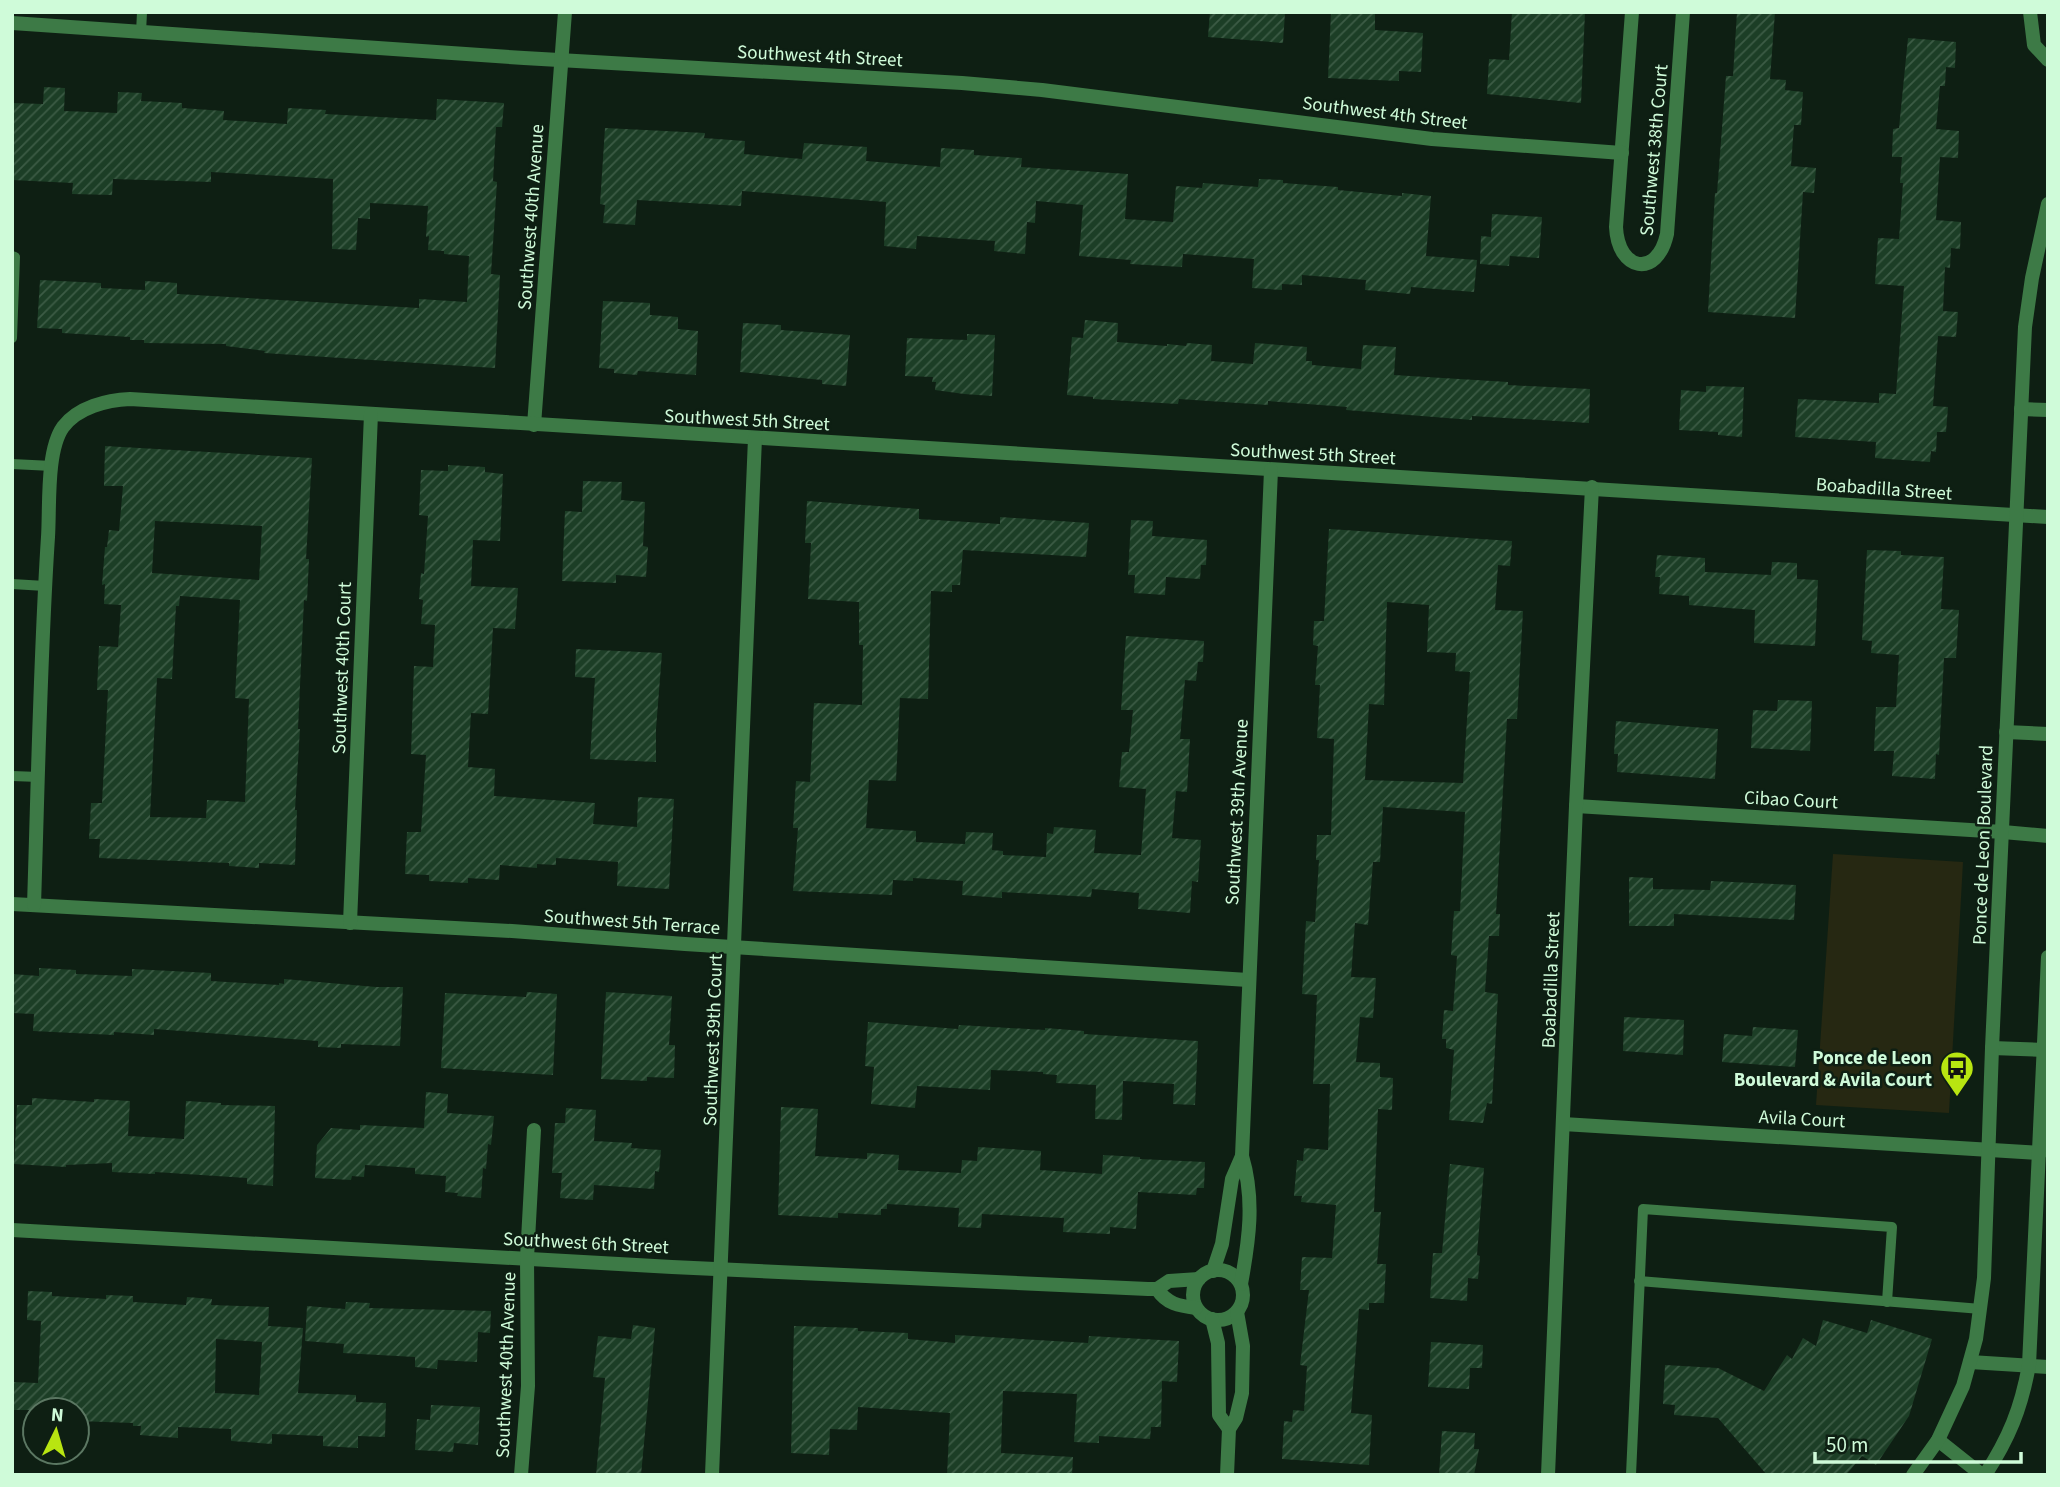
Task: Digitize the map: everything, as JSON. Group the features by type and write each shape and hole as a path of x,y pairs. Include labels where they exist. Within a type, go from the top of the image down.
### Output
{"street":[{"name":"Southwest 40th Avenue","path":"534,425 565,12"},
{"name":"Southwest 38th Court","path":"1632,12 1617,240 1622,254 1639,264 1658,257 1667,234 1683,12"},
{"path":"2030,12 2034,46 2048,60"},
{"name":"Southwest 4th Street","path":"12,23 561,60 962,83 1432,138 1622,153"},
{"name":"Ponce de Leon Boulevard","path":"1913,1475 1938,1440 1963,1385 1981,1309 2025,327 2048,204"},
{"name":"Southwest 5th Street","path":"52,466 57,439 64,426 74,417 110,400 130,399 1422,478"},
{"path":"2021,408 2048,410"},
{"name":"Southwest 40th Court","path":"350,923 371,414"},
{"name":"Southwest 39th Court","path":"712,1475 755,438"},
{"path":"34,905 52,466"},
{"name":"Southwest 39th Avenue","path":"1213,1270 1222,1244 1232,1179 1241,1156 1272,470"},
{"name":"Boabadilla Street","path":"1422,478 2048,517"},
{"name":"Boabadilla Street","path":"1548,1475 1592,487"},
{"path":"2006,732 2048,734"},
{"name":"Cibao Court","path":"1576,806 2048,836"},
{"name":"Southwest 5th Terrace","path":"12,904 512,931 1248,980"},
{"path":"1938,1440 1984,1475 2011,1433 2020,1408 2029,1366 2046,1050 2048,957"},
{"path":"1993,1048 2046,1050"},
{"name":"Avila Court","path":"1563,1124 2040,1153"},
{"name":"Southwest 40th Avenue","path":"521,1475 529,1355 527,1258 534,1130"},
{"name":"Southwest 39th Avenue","path":"1228,1429 1236,1418 1242,1394 1244,1356 1237,1312 1243,1301 1241,1284 1250,1206 1249,1181 1241,1156"},
{"name":"Southwest 6th Street","path":"12,1230 1157,1289 1169,1280 1199,1279"},
{"path":"1237,1312 1226,1320 1212,1319 1201,1314 1196,1308 1193,1293 1199,1279 1213,1270 1228,1272 1241,1284"},
{"name":"Southwest 6th Street","path":"1157,1289 1164,1298 1178,1306 1196,1308"},
{"name":"Southwest 39th Avenue","path":"1212,1319 1218,1343 1219,1415 1228,1429 1227,1475"},
{"path":"1970,1362 2048,1367"}],"lane":[{"path":"141,33 142,12"},
{"path":"12,256 15,257 12,338"},
{"path":"12,464 52,466"},
{"path":"12,584 45,586"},
{"path":"12,776 38,777"},
{"path":"1631,1475 1643,1209 1892,1227 1887,1302"},
{"path":"1639,1281 1981,1309"}],"green space":[{"path":"1833,854 1963,862 1949,1113 1816,1105"}],"building":[{"path":"1210,12 1285,12 1283,43 1208,37"},
{"path":"1331,12 1375,12 1375,30 1423,33 1421,72 1399,71 1399,81 1328,78"},
{"path":"1512,12 1585,12 1581,103 1487,94 1489,59 1509,60"},
{"path":"1737,12 1775,12 1770,79 1786,80 1785,90 1803,92 1801,125 1794,125 1791,166 1816,168 1814,193 1803,192 1795,318 1708,312 1726,76 1733,76"},
{"path":"1908,38 1956,42 1955,68 1946,67 1945,86 1940,86 1936,129 1959,131 1958,158 1940,157 1936,220 1961,222 1960,249 1951,248 1950,268 1945,267 1943,311 1958,312 1956,337 1938,336 1933,406 1948,407 1946,432 1937,432 1936,452 1931,451 1930,462 1875,458 1876,442 1795,437 1798,399 1879,403 1879,393 1896,394 1904,286 1875,284 1878,238 1899,239 1902,157 1892,157 1893,129 1899,128"},
{"path":"44,87 65,88 64,111 117,113 118,92 142,93 141,101 182,103 182,108 224,111 223,120 287,124 288,108 326,110 325,114 436,120 437,99 504,103 502,127 496,127 493,181 497,182 491,274 500,275 495,368 264,353 265,351 226,344 144,343 144,340 130,340 130,337 62,333 62,329 37,328 40,280 101,283 101,288 145,290 145,281 177,283 177,294 419,308 419,299 467,302 469,256 428,250 428,206 370,203 370,219 358,218 356,250 332,249 333,179 211,172 211,182 113,179 112,195 72,194 73,183 12,180 12,103 43,104"},
{"path":"605,128 705,133 704,138 745,141 744,154 802,159 804,143 867,147 866,161 940,167 941,148 974,150 974,155 1022,158 1021,167 1128,174 1125,219 1173,222 1176,186 1202,188 1203,183 1258,187 1259,179 1283,180 1283,183 1338,187 1338,190 1431,196 1426,256 1477,260 1474,292 1411,287 1410,294 1365,290 1366,280 1302,275 1302,285 1282,284 1282,290 1252,288 1254,259 1183,254 1182,267 1130,264 1131,260 1079,256 1083,205 1036,201 1035,223 1027,222 1025,254 994,251 995,241 917,236 916,249 884,246 886,202 742,191 741,206 637,200 635,225 603,223 605,205 600,204"},
{"path":"1492,214 1542,217 1539,258 1510,256 1509,266 1480,264 1481,236 1491,237"},
{"path":"603,301 650,303 650,315 678,317 678,329 698,331 696,375 638,371 637,375 614,373 614,369 599,368"},
{"path":"1085,320 1118,323 1117,342 1167,346 1186,346 1187,343 1212,345 1211,361 1253,364 1255,343 1307,347 1306,361 1312,361 1312,365 1361,369 1363,345 1396,347 1394,375 1590,389 1589,423 1472,416 1472,420 1268,401 1268,405 1179,399 1178,404 1067,395 1072,337 1083,338"},
{"path":"743,323 781,325 781,330 850,335 846,386 822,384 822,380 740,372"},
{"path":"967,334 995,335 992,396 935,390 936,382 932,382 933,377 905,376 907,338 967,340"},
{"path":"1706,386 1744,387 1742,437 1718,435 1718,432 1679,430 1681,390 1706,392"},
{"path":"105,446 312,458 306,559 309,559 307,601 304,600 298,729 295,865 259,863 259,868 229,866 229,863 99,858 100,839 89,839 91,803 102,803 108,690 97,690 99,646 118,647 121,605 104,604 105,584 102,585 109,530 119,531 123,486 104,486","holes":["155,521 262,526 259,580 152,573","180,596 240,600 235,698 249,699 245,802 207,800 206,818 150,817 157,678 172,679 176,606 179,606"]},
{"path":"448,465 485,467 485,472 503,474 500,541 473,540 471,586 518,588 515,629 493,628 488,714 471,713 468,767 495,769 494,796 595,803 593,824 637,827 638,797 674,799 669,889 617,886 618,862 556,858 556,865 537,864 537,868 500,865 499,880 468,878 468,883 429,881 429,875 405,874 407,832 421,832 426,755 411,754 414,666 433,667 435,625 421,624 423,600 419,599 421,573 424,574 428,516 419,515 421,470 448,471"},
{"path":"583,481 622,482 621,500 645,502 643,546 648,547 646,577 616,575 616,583 562,581 565,511 582,512"},
{"path":"807,501 919,509 919,519 1000,524 1000,517 1089,523 1086,557 963,550 960,585 952,585 952,592 931,591 928,699 900,698 896,781 869,780 866,828 916,831 916,842 965,844 966,832 993,833 992,850 1003,851 1003,855 1046,857 1047,833 1053,834 1054,827 1096,830 1094,853 1141,855 1146,789 1119,787 1122,752 1129,752 1133,710 1121,710 1126,636 1204,641 1203,662 1198,662 1196,681 1185,680 1180,739 1190,739 1187,792 1176,791 1172,838 1201,840 1198,882 1192,881 1190,913 1138,909 1139,893 1092,889 1091,897 1002,892 1002,898 962,895 963,881 913,878 913,881 893,880 892,895 793,891 798,828 793,828 796,781 810,782 814,703 862,705 863,645 859,645 859,602 808,599 811,543 805,543"},
{"path":"1131,520 1153,521 1152,536 1207,540 1206,565 1201,565 1200,579 1166,577 1165,595 1134,593 1135,575 1128,575"},
{"path":"1329,529 1512,541 1510,566 1498,565 1495,610 1523,611 1517,719 1507,719 1496,914 1500,914 1499,936 1489,936 1485,992 1498,994 1492,1104 1487,1103 1483,1123 1449,1120 1454,1050 1446,1048 1446,1039 1442,1039 1444,1010 1453,1011 1457,956 1451,955 1454,911 1460,911 1465,812 1383,807 1380,862 1373,862 1368,925 1355,923 1351,977 1376,978 1373,1018 1360,1017 1356,1062 1380,1063 1380,1077 1393,1078 1392,1110 1378,1109 1374,1212 1381,1212 1377,1264 1386,1264 1384,1303 1369,1303 1369,1310 1359,1309 1351,1413 1372,1415 1369,1465 1282,1459 1284,1421 1292,1422 1293,1410 1304,1411 1307,1366 1300,1365 1309,1290 1300,1290 1302,1257 1332,1258 1336,1205 1301,1202 1302,1196 1294,1196 1297,1160 1303,1161 1304,1148 1328,1150 1330,1084 1313,1084 1317,995 1302,994 1306,921 1315,922 1319,860 1316,860 1317,835 1331,835 1334,739 1317,738 1320,685 1315,685 1318,646 1313,645 1314,621 1324,621","holes":["1387,602 1429,605 1427,652 1456,653 1455,671 1470,672 1463,783 1365,780 1369,704 1384,705"]},
{"path":"1867,550 1944,557 1941,609 1959,610 1956,658 1944,658 1939,755 1936,754 1935,779 1892,776 1894,751 1874,751 1876,707 1896,707 1899,655 1871,653 1872,641 1862,640"},
{"path":"1657,555 1705,558 1705,572 1771,575 1772,562 1797,563 1797,579 1818,580 1815,646 1754,643 1755,610 1689,605 1689,596 1659,594 1660,577 1655,577"},
{"path":"576,649 662,653 656,762 590,759 595,678 575,677"},
{"path":"1778,700 1812,701 1810,751 1751,748 1753,710 1777,711"},
{"path":"1616,721 1718,729 1715,779 1617,772 1618,754 1614,754"},
{"path":"1629,877 1653,878 1653,889 1710,890 1711,881 1796,885 1794,920 1674,914 1674,926 1629,926"},
{"path":"39,968 76,970 76,974 132,976 132,969 211,973 211,981 279,985 284,984 284,979 403,987 400,1046 341,1044 341,1048 318,1047 318,1041 154,1029 154,1035 33,1031 34,1014 12,1013 12,974 39,976"},
{"path":"527,992 557,994 553,1075 441,1068 445,993 526,997"},
{"path":"606,992 672,996 669,1045 675,1045 674,1078 647,1077 647,1081 601,1079"},
{"path":"1624,1017 1684,1020 1683,1055 1623,1051"},
{"path":"868,1022 958,1029 959,1025 1045,1028 1084,1031 1084,1034 1198,1041 1195,1105 1173,1104 1174,1084 1123,1081 1122,1120 1095,1119 1096,1085 1056,1083 1057,1075 1043,1072 991,1070 990,1090 917,1086 915,1108 871,1104 874,1067 865,1066"},
{"path":"1753,1027 1798,1030 1795,1067 1722,1062 1724,1034 1752,1036"},
{"path":"426,1092 448,1094 447,1113 494,1116 486,1169 483,1168 481,1198 445,1192 446,1176 415,1174 415,1168 365,1165 364,1177 352,1176 351,1180 315,1178 317,1145 331,1128 360,1130 360,1125 424,1128"},
{"path":"32,1098 94,1102 94,1099 130,1101 128,1136 184,1139 186,1101 275,1106 273,1186 247,1184 247,1178 112,1172 112,1163 66,1167 14,1164 17,1105 32,1105"},
{"path":"781,1107 818,1109 815,1156 867,1159 867,1153 899,1155 898,1170 961,1173 962,1160 977,1161 978,1147 1041,1151 1040,1170 1102,1174 1103,1155 1205,1162 1204,1188 1197,1188 1196,1195 1138,1192 1136,1229 1110,1227 1110,1234 1063,1232 1064,1218 982,1214 981,1228 958,1227 959,1208 887,1204 887,1209 881,1209 881,1215 838,1213 838,1218 778,1215"},
{"path":"566,1108 596,1110 594,1141 632,1143 631,1148 661,1150 659,1172 655,1171 654,1189 594,1185 593,1200 560,1198 562,1173 552,1173 555,1123 565,1123"},
{"path":"1450,1164 1484,1168 1477,1255 1480,1256 1478,1279 1468,1278 1467,1301 1430,1298 1433,1253 1442,1253"},
{"path":"28,1291 52,1292 52,1296 106,1299 106,1295 133,1296 133,1302 186,1305 187,1297 212,1299 211,1305 269,1307 268,1326 303,1328 298,1393 356,1395 356,1402 386,1403 385,1437 358,1436 358,1448 323,1446 323,1436 272,1434 272,1444 231,1441 231,1429 178,1427 178,1438 140,1435 141,1426 133,1426 133,1423 91,1422 91,1396 21,1396 21,1410 12,1410 12,1382 38,1383 41,1321 27,1320","holes":["216,1339 262,1342 259,1395 215,1393"]},
{"path":"346,1302 370,1303 369,1308 491,1311 490,1333 478,1332 477,1362 438,1360 437,1369 415,1367 415,1357 343,1353 344,1344 305,1341 307,1306 345,1309"},
{"path":"1823,1320 1867,1333 1871,1320 1932,1339 1909,1416 1876,1465 1862,1456 1846,1475 1767,1475 1718,1418 1674,1415 1675,1405 1663,1404 1665,1365 1718,1368 1764,1391 1787,1355 1792,1359 1803,1338 1816,1346"},
{"path":"633,1325 655,1328 641,1475 596,1475 605,1378 593,1377 598,1336 631,1339"},
{"path":"794,1326 908,1333 908,1339 955,1343 955,1335 1088,1343 1089,1336 1179,1341 1177,1382 1162,1381 1161,1427 1151,1427 1150,1439 1099,1436 1099,1443 1074,1442 1077,1394 1003,1391 1001,1453 1073,1457 1072,1475 947,1475 950,1413 858,1407 857,1430 830,1429 829,1455 791,1453"},
{"path":"1431,1342 1483,1345 1482,1368 1470,1368 1469,1389 1428,1387"},
{"path":"431,1405 480,1407 478,1445 454,1443 453,1452 415,1450 417,1419 430,1420"},
{"path":"1442,1431 1475,1433 1474,1449 1479,1449 1474,1475 1439,1475"}],"place":[{"name":"Ponce de Leon Boulevard & Avila Court","path":"1957,1098"}]}
